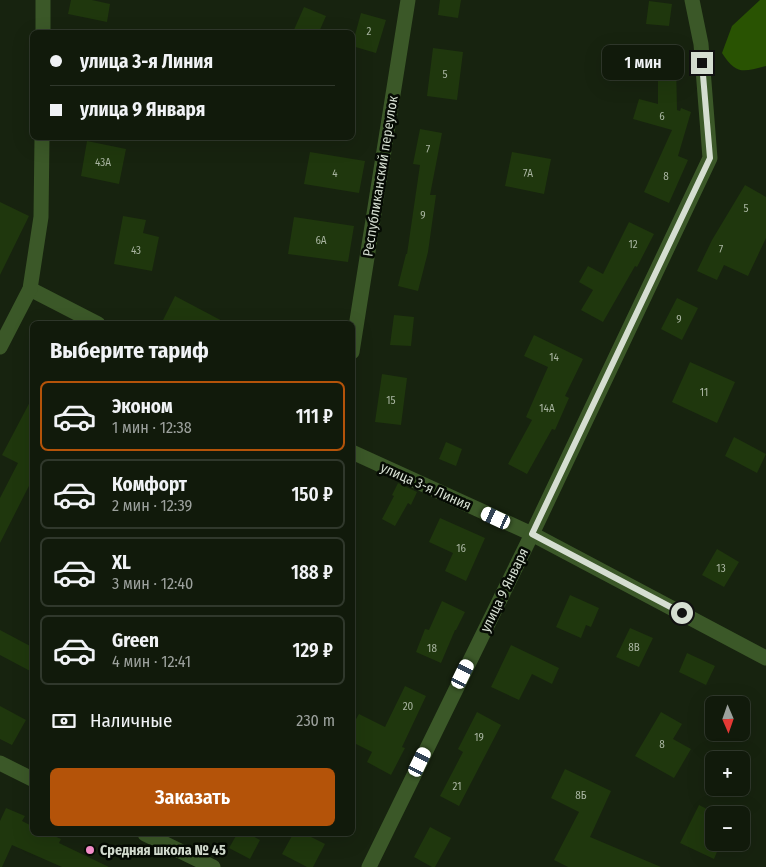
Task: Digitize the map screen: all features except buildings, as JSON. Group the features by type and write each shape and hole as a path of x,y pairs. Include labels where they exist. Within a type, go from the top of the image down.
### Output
{"street":[{"path":"43,0 43,30"},
{"name":"Республиканский переулок","path":"355,333 408,0"},
{"name":"улица 9 Января","path":"369,867 532,534 710,158 701,44 692,0"},
{"path":"0,347 30,289 42,217 42,140"},
{"path":"30,289 92,321"},
{"name":"улица 3-я Линия","path":"355,453 532,534 766,658"},
{"path":"0,763 30,778"},
{"path":"149,836 212,867"}],"green space":[{"path":"760,0 766,0 766,66 751,70 741,70 732,65 722,53 732,26"}],"place":[{"name":"Средняя школа № 45","path":"90,850"}],"route":[{"path":"682,613 532,534 710,158 702,63"}]}
